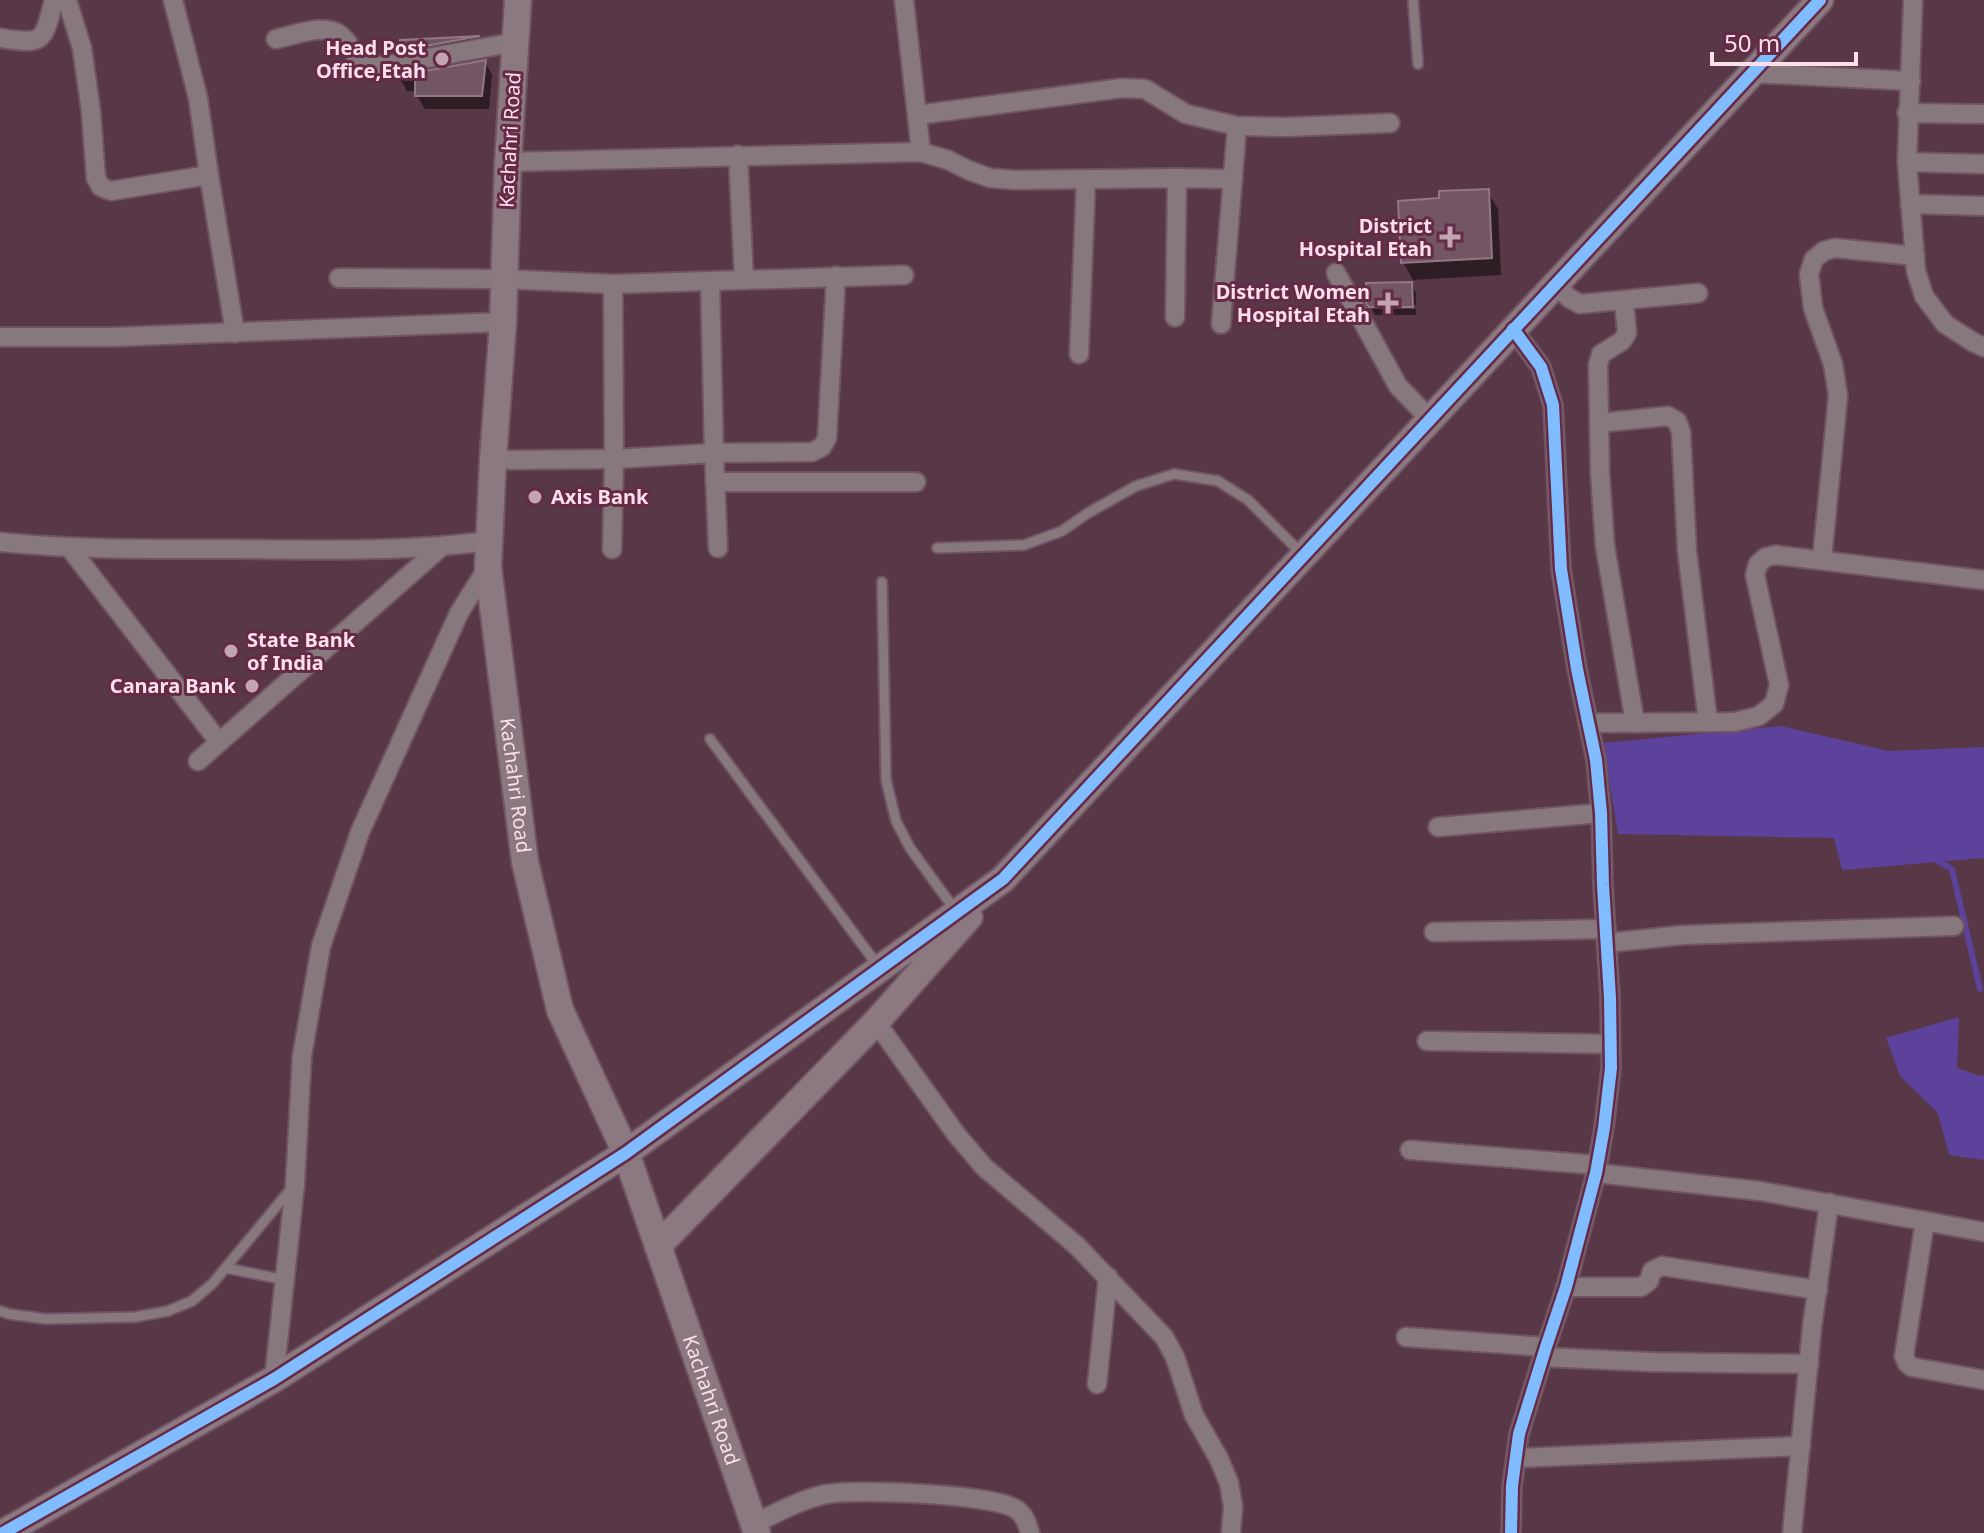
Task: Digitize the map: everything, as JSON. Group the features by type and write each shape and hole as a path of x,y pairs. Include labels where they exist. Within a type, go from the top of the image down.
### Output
{"street":[{"path":"0,38 26,42 38,40 46,33 54,0"},
{"path":"67,0 82,48 96,178 101,187 111,191 209,175"},
{"path":"173,0 198,98 235,333"},
{"name":"Kachahri Road","path":"518,0 488,567 525,862 560,1010 626,1153 755,1529"},
{"path":"904,0 921,152"},
{"path":"658,1246 876,1022 1003,879 1820,0"},
{"path":"1913,0 1907,162 1916,271 1924,296 1945,324 1984,347"},
{"path":"276,39 323,29 337,32 348,40 366,65 383,66 516,42"},
{"path":"1752,73 1911,81"},
{"path":"917,115 1122,88 1145,89 1186,114 1237,126 1390,123"},
{"path":"1907,113 1984,114"},
{"path":"1221,324 1237,126"},
{"path":"508,162 921,152 990,178 1233,179"},
{"path":"738,155 744,280"},
{"path":"1907,162 1984,164"},
{"path":"1175,317 1177,178"},
{"path":"1079,354 1086,180"},
{"path":"1910,204 1984,206"},
{"path":"1822,559 1838,396 1833,364 1813,308 1809,274 1814,259 1824,251 1835,248 1915,256"},
{"path":"1336,273 1398,386 1430,419"},
{"path":"339,278 504,279 613,284 904,275"},
{"path":"493,460 812,452 822,447 827,438 836,276"},
{"path":"710,282 718,548"},
{"path":"612,549 613,284"},
{"path":"1555,284 1580,304 1698,293"},
{"path":"1624,301 1627,333 1622,341 1601,354 1598,365 1600,474 1605,546 1635,723"},
{"path":"0,337 113,337 503,322"},
{"path":"1511,1533 1512,1486 1519,1434 1566,1287 1596,1169 1611,1068 1601,813 1596,760 1561,569 1553,405 1541,367 1513,329"},
{"path":"1599,423 1668,416 1677,421 1681,432 1687,551 1708,722"},
{"path":"715,482 916,482"},
{"path":"0,542 69,547 346,550 441,547 489,541"},
{"path":"69,547 219,742"},
{"path":"198,761 441,547"},
{"path":"1588,723 1735,722 1759,716 1774,704 1779,685 1755,575 1758,564 1766,557 1822,559 1984,580"},
{"path":"274,1379 295,1184 302,1056 321,946 360,832 459,613 488,567"},
{"path":"1438,827 1601,813"},
{"path":"3,1533 274,1379 626,1153 1003,879"},
{"path":"1434,932 1607,936 1954,926"},
{"path":"876,1022 956,1134 984,1167 1077,1246 1164,1337 1175,1357 1194,1415 1229,1483 1233,1506 1231,1533"},
{"path":"1427,1041 1610,1044"},
{"path":"1410,1150 1596,1169 1729,1187 1984,1232"},
{"path":"1792,1533 1829,1203"},
{"path":"1925,1221 1904,1356 1912,1367 1984,1380"},
{"path":"1566,1287 1641,1287 1649,1281 1652,1271 1662,1266 1818,1290"},
{"path":"1097,1384 1108,1277"},
{"path":"1406,1337 1637,1361 1809,1364"},
{"path":"1516,1458 1801,1446"},
{"path":"755,1529 787,1507 824,1495 860,1492 959,1497 1006,1505 1016,1508 1025,1518 1030,1533"}],"lane":[{"path":"1413,0 1418,64"},
{"path":"937,548 1024,545 1062,531 1136,486 1174,474 1218,481 1248,500 1303,556"},
{"path":"882,582 886,780 896,821 910,848 957,912"},
{"path":"710,739 880,969"},
{"path":"0,1311 46,1319 135,1317 168,1311 192,1301 213,1283 295,1184"},
{"path":"226,1268 285,1280"}],"shaded area":[{"path":"1781,726 1889,751 1984,747 1984,858 1842,870 1834,838 1618,834 1603,743"},
{"path":"1959,1017 1957,1068 1984,1075 1984,1160 1949,1155 1938,1113 1900,1076 1886,1038"}],"building":[{"path":"480,36 399,51 400,40"},
{"path":"486,60 482,96 415,96 415,78 397,78 397,76"},
{"path":"1489,189 1492,258 1401,263 1398,201 1439,198 1439,191"},
{"path":"1412,282 1413,307 1369,307 1366,303 1366,283"}],"waterway":[{"path":"1934,859 1952,869 1980,989"}],"cycle path":[{"path":"3,1533 274,1379 626,1153 1003,879 1820,0"},
{"path":"1511,1533 1512,1486 1519,1434 1566,1287 1596,1173 1611,1068 1601,813 1596,760 1561,569 1553,405 1541,367 1513,329"}],"place":[{"name":"Head Post Office,Etah","path":"442,59"},
{"name":"District Hospital Etah","path":"1450,237"},
{"name":"District Women Hospital Etah","path":"1388,303"},
{"name":"Axis Bank","path":"535,497"},
{"name":"State Bank of India","path":"231,651"},
{"name":"Canara Bank","path":"252,686"}]}
